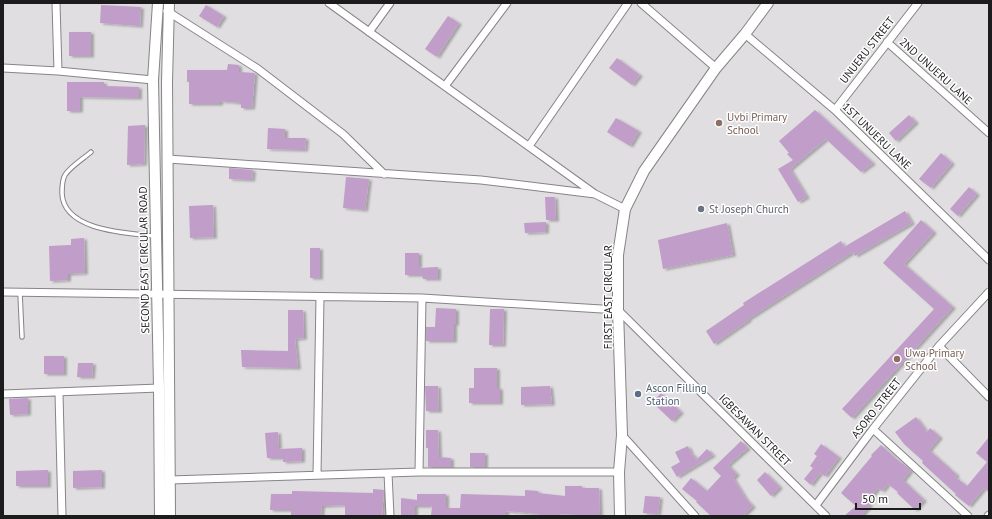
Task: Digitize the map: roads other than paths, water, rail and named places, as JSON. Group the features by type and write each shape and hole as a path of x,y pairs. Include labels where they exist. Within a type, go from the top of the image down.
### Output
{"main road":[{"name":"SECOND EAST CIRCULAR ROAD","path":"158,3 152,80 159,388 160,516"},
{"name":"FIRST EAST CIRCULAR","path":"620,516 619,472 622,435 618,310 618,255 625,210 644,171 716,68 745,34 768,3"},
{"path":"168,7 170,516"}],"street":[{"path":"56,3 58,71"},
{"path":"329,3 595,194 625,210"},
{"path":"369,32 390,3"},
{"path":"445,86 507,3"},
{"path":"529,146 628,3"},
{"path":"641,3 716,68"},
{"name":"UNUERU STREET","path":"835,110 918,3"},
{"path":"168,7 264,74 343,134 384,174"},
{"name":"1ST UNUERU LANE","path":"745,34 835,110 989,260"},
{"name":"2ND UNUERU LANE","path":"887,42 989,133"},
{"path":"3,68 58,71 152,80"},
{"path":"168,159 481,180 595,194"},
{"path":"3,292 157,296 422,298 618,310"},
{"name":"ASORO STREET","path":"816,505 873,428 939,346 989,292"},
{"path":"317,475 320,297"},
{"path":"419,472 422,298"},
{"name":"IGBESAWAN STREET","path":"618,310 826,516"},
{"path":"939,346 989,397"},
{"path":"3,394 159,388"},
{"path":"59,393 62,516"},
{"path":"873,428 968,516"},
{"path":"622,435 695,516"},
{"path":"170,480 419,472 619,472"},
{"path":"388,473 390,516"}],"lane":[{"path":"91,152 64,176 62,197 67,210 76,218 98,228 124,233 155,236"},
{"path":"20,293 22,337"}],"place":[{"name":"Uvbi Primary School","path":"719,123"},
{"name":"St Joseph Church","path":"701,209"},
{"name":"Uwa Primary School","path":"897,359"},
{"name":"Ascon Filling Station","path":"638,394"}]}
